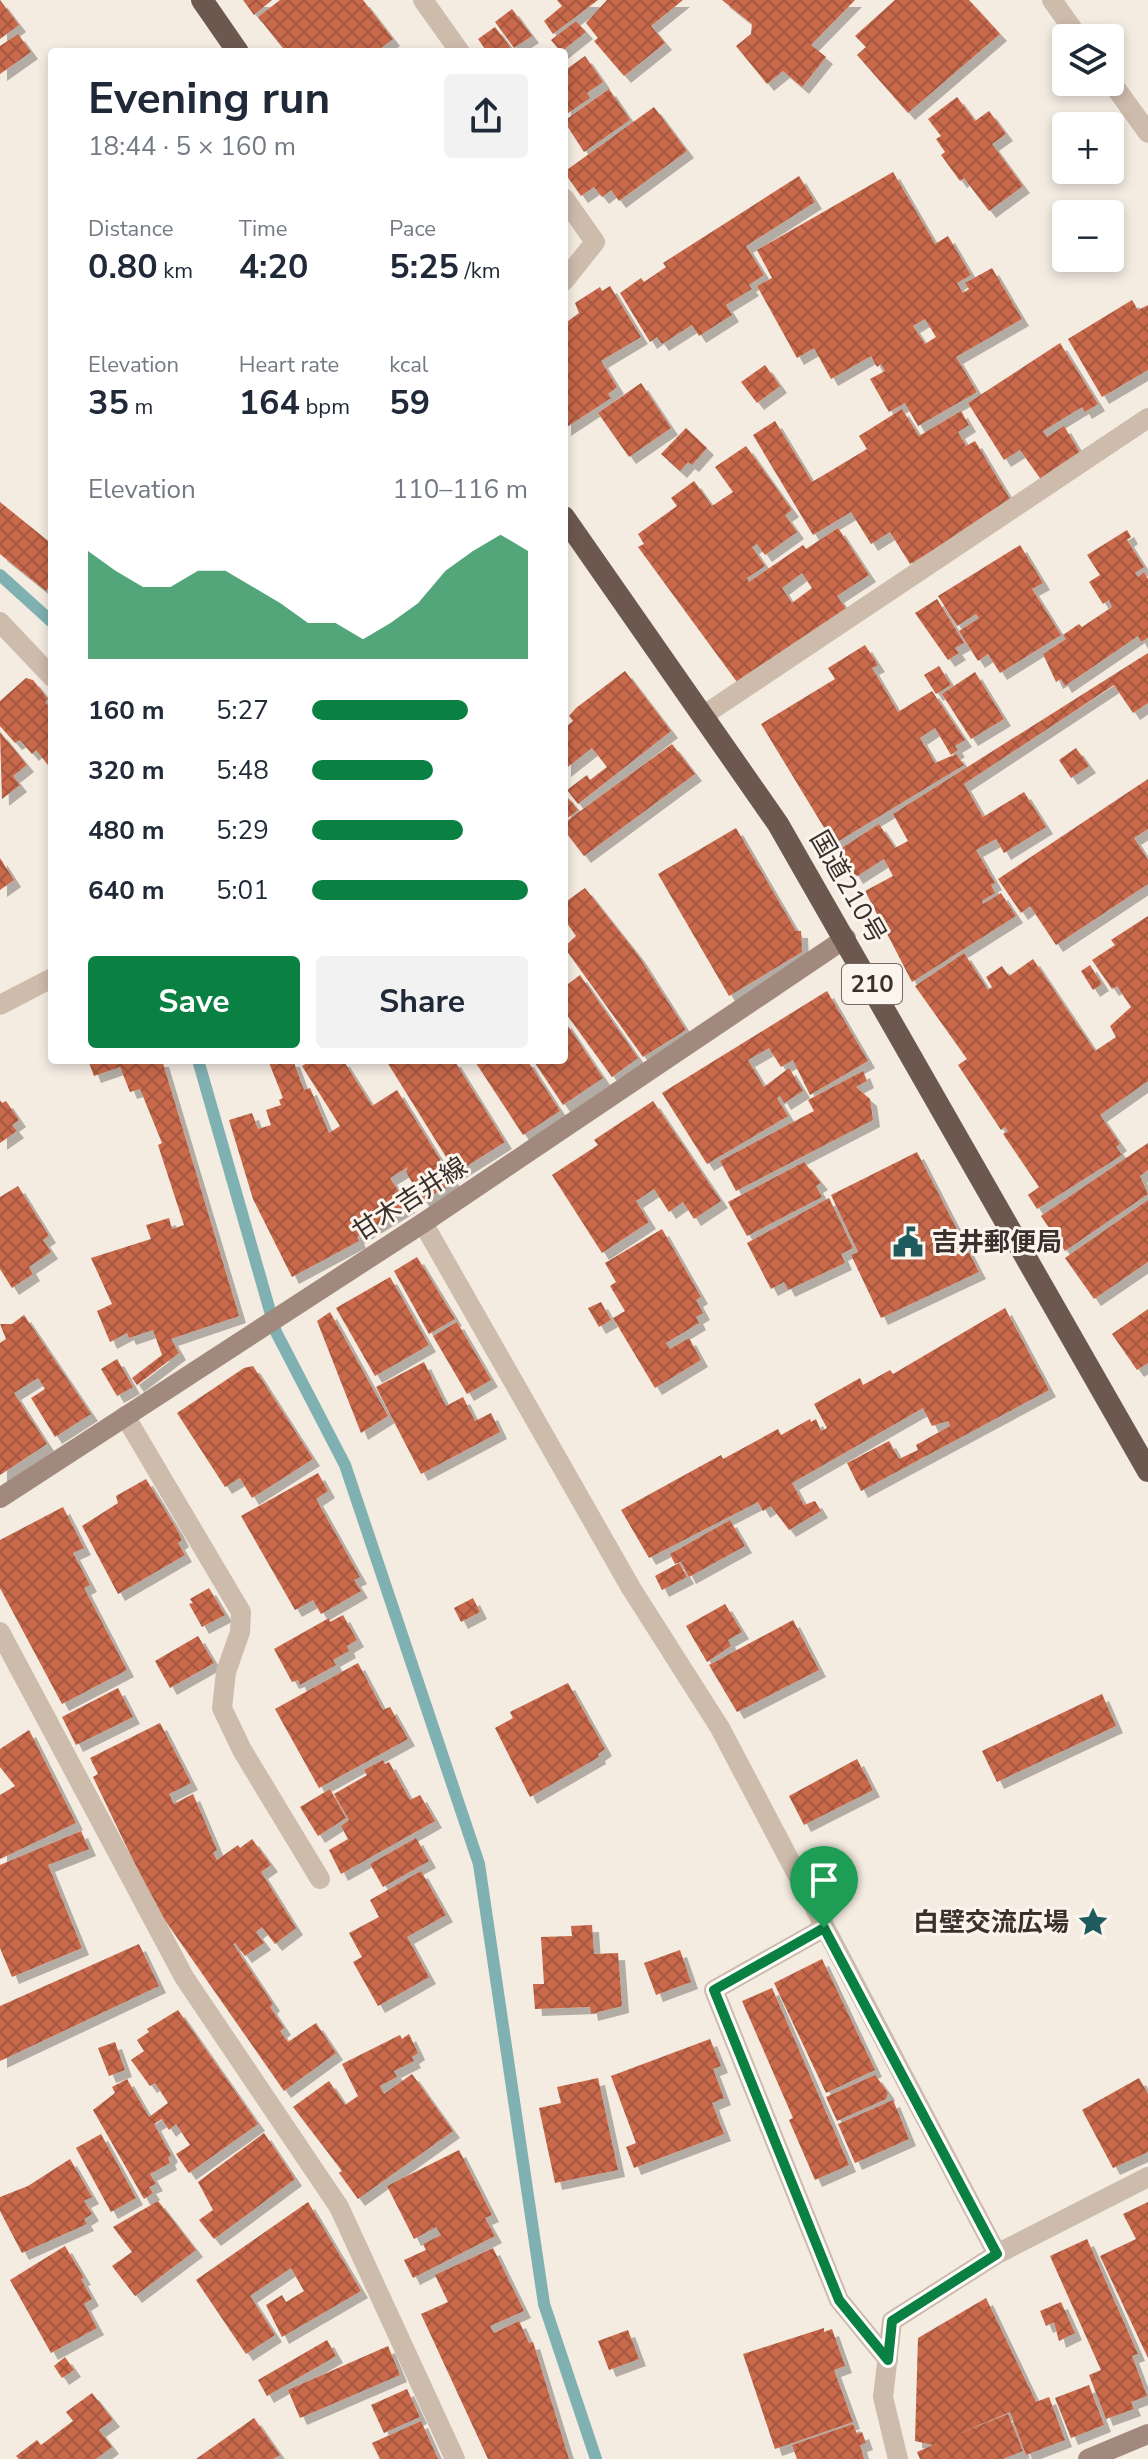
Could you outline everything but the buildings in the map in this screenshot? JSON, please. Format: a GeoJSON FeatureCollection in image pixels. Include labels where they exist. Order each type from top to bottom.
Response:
{"type":"FeatureCollection","features":[{"type":"Feature","properties":{"kind":"highway"},"geometry":{"type":"LineString","coordinates":[[202,0],[235,48]]}},
{"type":"Feature","properties":{"kind":"highway","name":"国道210号"},"geometry":{"type":"LineString","coordinates":[[568,523],[778,824],[846,938],[1148,1471]]}},
{"type":"Feature","properties":{"kind":"main road","name":"甘木吉井線"},"geometry":{"type":"LineString","coordinates":[[0,1498],[423,1223],[846,938]]}},
{"type":"Feature","properties":{"kind":"main road"},"geometry":{"type":"LineString","coordinates":[[1088,2459],[1148,2434]]}},
{"type":"Feature","properties":{"kind":"street"},"geometry":{"type":"LineString","coordinates":[[423,0],[457,48]]}},
{"type":"Feature","properties":{"kind":"street"},"geometry":{"type":"LineString","coordinates":[[1052,0],[1069,24]]}},
{"type":"Feature","properties":{"kind":"street"},"geometry":{"type":"LineString","coordinates":[[1121,96],[1148,133]]}},
{"type":"Feature","properties":{"kind":"street"},"geometry":{"type":"LineString","coordinates":[[568,204],[595,242],[568,276]]}},
{"type":"Feature","properties":{"kind":"street"},"geometry":{"type":"LineString","coordinates":[[704,715],[1148,418]]}},
{"type":"Feature","properties":{"kind":"street"},"geometry":{"type":"LineString","coordinates":[[0,622],[48,673]]}},
{"type":"Feature","properties":{"kind":"street"},"geometry":{"type":"LineString","coordinates":[[0,1005],[48,980]]}},
{"type":"Feature","properties":{"kind":"street"},"geometry":{"type":"LineString","coordinates":[[423,1223],[631,1588],[720,1728],[997,2254]]}},
{"type":"Feature","properties":{"kind":"street"},"geometry":{"type":"LineString","coordinates":[[125,1416],[241,1612],[240,1632],[226,1672],[222,1708],[242,1750],[320,1879]]}},
{"type":"Feature","properties":{"kind":"street"},"geometry":{"type":"LineString","coordinates":[[0,1632],[184,1977],[339,2207],[455,2459]]}},
{"type":"Feature","properties":{"kind":"street"},"geometry":{"type":"LineString","coordinates":[[824,1928],[714,1990],[839,2300],[888,2360]]}},
{"type":"Feature","properties":{"kind":"street"},"geometry":{"type":"LineString","coordinates":[[898,2459],[883,2397],[892,2321],[997,2254],[1148,2177]]}},
{"type":"Feature","properties":{"kind":"waterway"},"geometry":{"type":"LineString","coordinates":[[0,575],[48,618]]}},
{"type":"Feature","properties":{"kind":"waterway"},"geometry":{"type":"LineString","coordinates":[[199,1064],[276,1332],[345,1465],[479,1864],[544,2304],[596,2459]]}},
{"type":"Feature","properties":{"kind":"place","name":"吉井郵便局"},"geometry":{"type":"Point","coordinates":[908,1242]}},
{"type":"Feature","properties":{"kind":"place","name":"白壁交流広場"},"geometry":{"type":"Point","coordinates":[1093,1922]}},
{"type":"Feature","properties":{"kind":"route"},"geometry":{"type":"LineString","coordinates":[[824,1928],[997,2254],[892,2321],[888,2360],[839,2300],[714,1990],[824,1928]]}}]}
